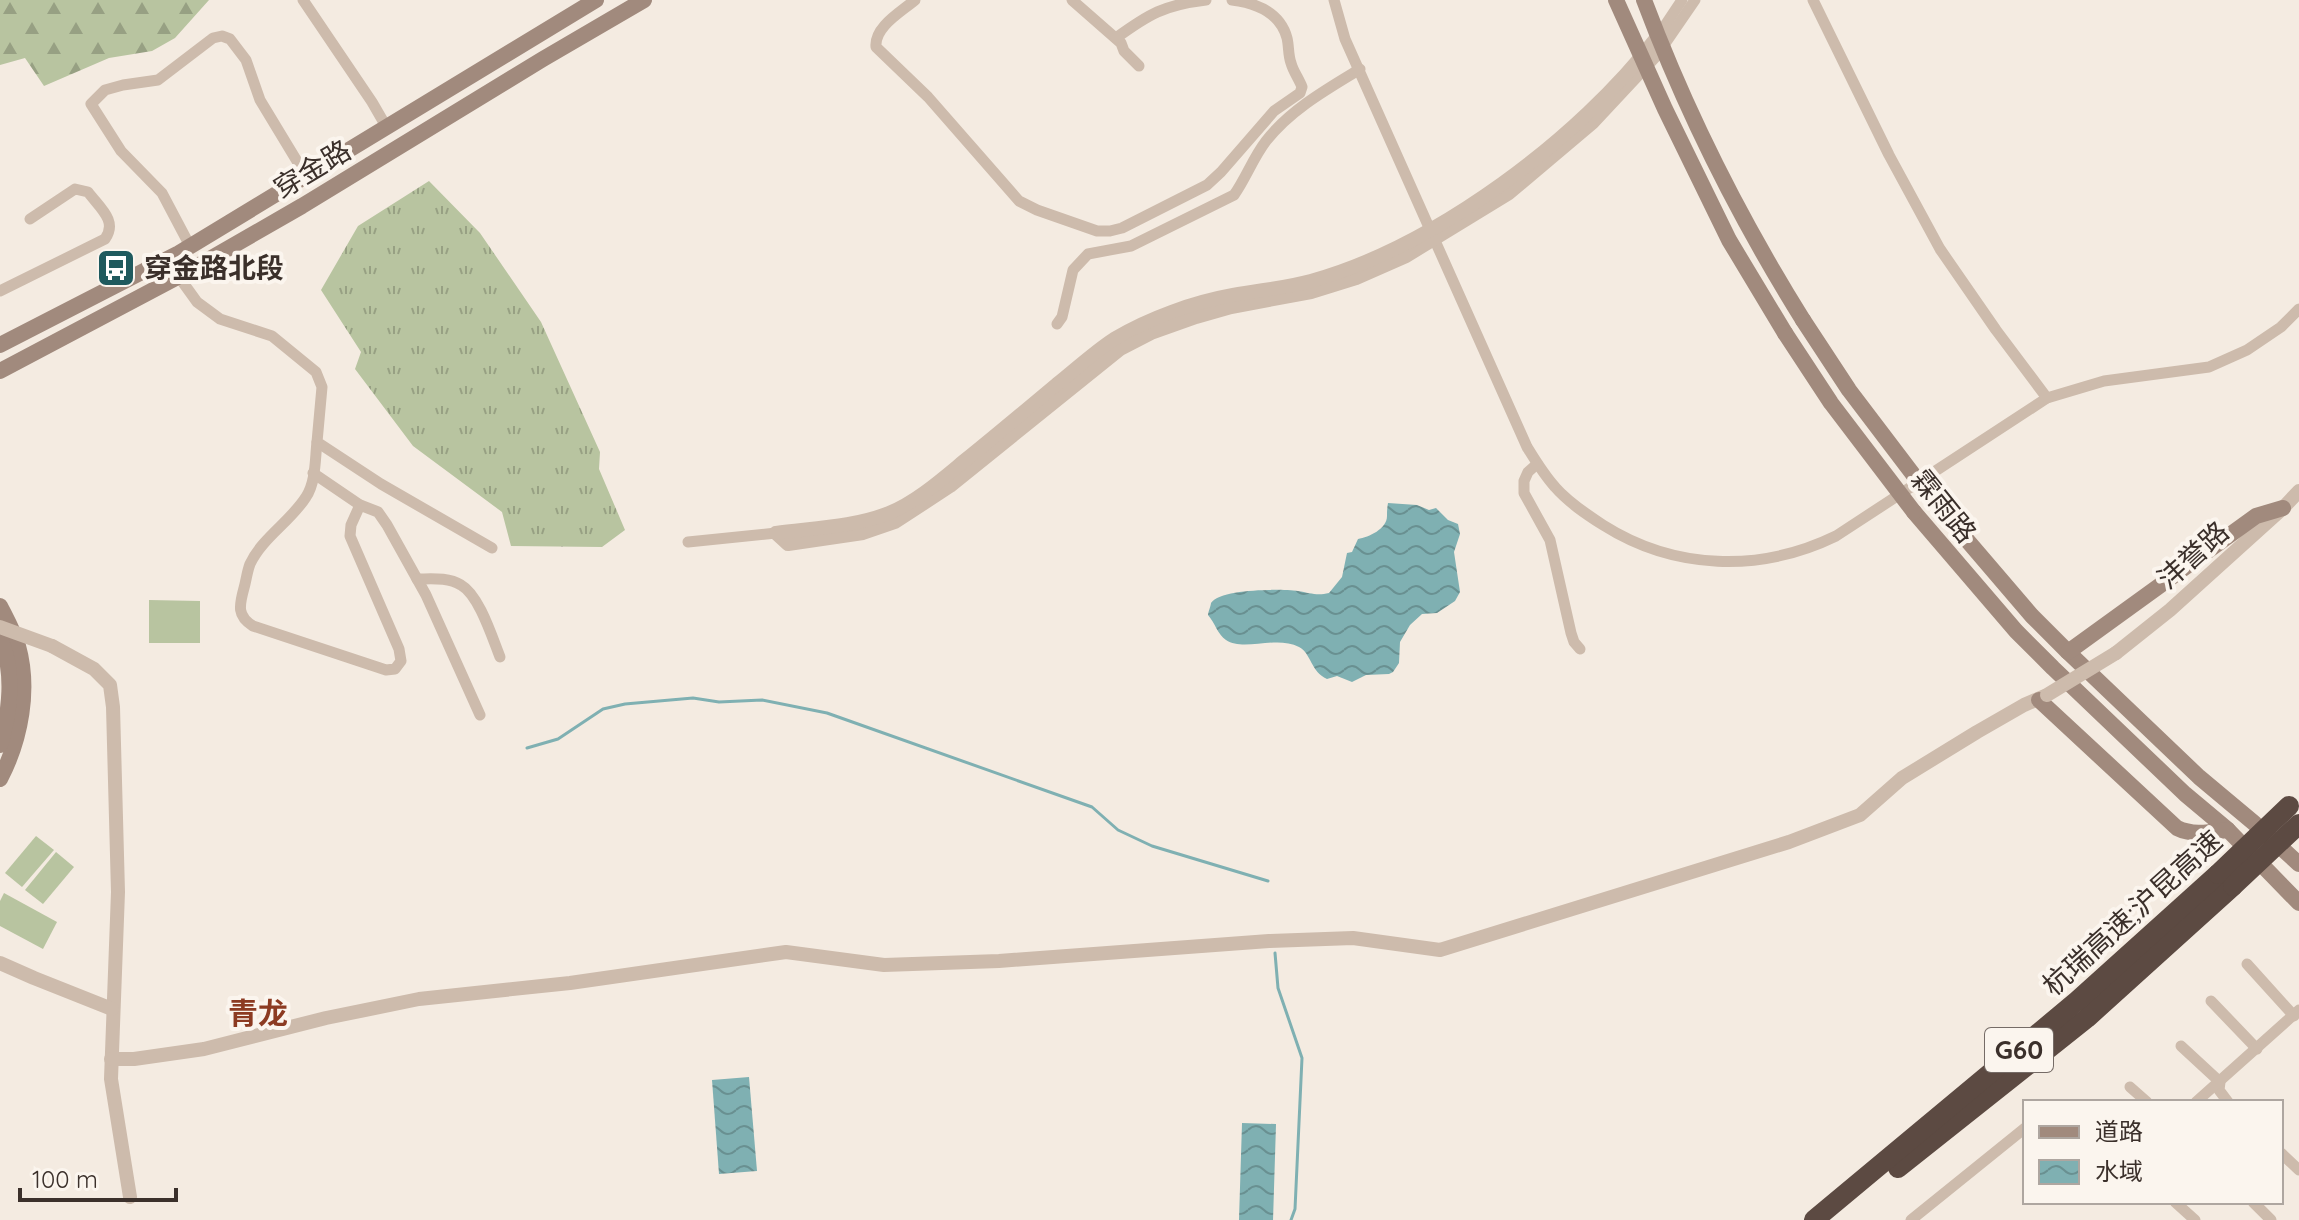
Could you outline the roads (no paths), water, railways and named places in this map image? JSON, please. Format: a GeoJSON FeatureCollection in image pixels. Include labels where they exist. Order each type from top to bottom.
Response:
{"type":"FeatureCollection","features":[{"type":"Feature","properties":{"kind":"highway","name":"杭瑞高速;沪昆高速"},"geometry":{"type":"LineString","coordinates":[[1832,1220],[2087,1018],[2296,809]]}},
{"type":"Feature","properties":{"kind":"highway","name":"杭瑞高速;沪昆高速"},"geometry":{"type":"LineString","coordinates":[[1814,1220],[2225,880]]}},
{"type":"Feature","properties":{"kind":"main road","name":"穿金路"},"geometry":{"type":"LineString","coordinates":[[0,345],[190,246],[596,0]]}},
{"type":"Feature","properties":{"kind":"main road","name":"穿金路"},"geometry":{"type":"LineString","coordinates":[[0,371],[179,277],[644,0]]}},
{"type":"Feature","properties":{"kind":"main road","name":"霖雨路"},"geometry":{"type":"LineString","coordinates":[[1616,0],[1729,240],[1831,403],[1914,512],[2043,659],[2185,794],[2228,830],[2299,903]]}},
{"type":"Feature","properties":{"kind":"main road","name":"霖雨路"},"geometry":{"type":"LineString","coordinates":[[1644,0],[1660,42],[1749,230],[1849,390],[1931,498],[2012,593],[2068,652],[2199,777],[2299,864]]}},
{"type":"Feature","properties":{"kind":"main road"},"geometry":{"type":"LineString","coordinates":[[2068,652],[2256,516],[2283,508]]}},
{"type":"Feature","properties":{"kind":"main road"},"geometry":{"type":"LineString","coordinates":[[0,606],[18,645],[23,693],[21,721],[0,779]]}},
{"type":"Feature","properties":{"kind":"main road"},"geometry":{"type":"LineString","coordinates":[[0,639],[5,649],[9,693],[7,719],[0,745]]}},
{"type":"Feature","properties":{"kind":"main road"},"geometry":{"type":"LineString","coordinates":[[2043,697],[2177,828],[2187,833],[2228,830]]}},
{"type":"Feature","properties":{"kind":"street"},"geometry":{"type":"LineString","coordinates":[[303,0],[387,128]]}},
{"type":"Feature","properties":{"kind":"street"},"geometry":{"type":"LineString","coordinates":[[915,0],[878,33],[876,47],[928,97],[1019,201],[1097,231],[1110,231],[1207,185],[1274,111],[1300,93],[1302,87],[1291,64],[1283,28],[1271,12],[1232,0]]}},
{"type":"Feature","properties":{"kind":"street"},"geometry":{"type":"LineString","coordinates":[[1072,0],[1116,38],[1139,66]]}},
{"type":"Feature","properties":{"kind":"street"},"geometry":{"type":"LineString","coordinates":[[1116,38],[1157,11],[1206,0]]}},
{"type":"Feature","properties":{"kind":"street"},"geometry":{"type":"LineString","coordinates":[[1334,0],[1345,39],[1514,419],[1537,464],[1556,488],[1588,515],[1642,546],[1671,555],[1725,563],[1787,556],[1813,547],[1836,536],[2047,398],[2104,381],[2209,367],[2247,350],[2281,327],[2299,309]]}},
{"type":"Feature","properties":{"kind":"street"},"geometry":{"type":"LineString","coordinates":[[1660,42],[1682,0]]}},
{"type":"Feature","properties":{"kind":"street"},"geometry":{"type":"LineString","coordinates":[[688,542],[860,522],[891,512],[943,478],[1114,339],[1147,323],[1229,296],[1308,282],[1352,268],[1433,234],[1525,166],[1644,62],[1695,0]]}},
{"type":"Feature","properties":{"kind":"street"},"geometry":{"type":"LineString","coordinates":[[1813,0],[1889,155],[1940,249],[2047,398]]}},
{"type":"Feature","properties":{"kind":"street"},"geometry":{"type":"LineString","coordinates":[[190,246],[162,193],[121,151],[91,104],[105,90],[158,80],[213,38],[222,36],[230,39],[246,60],[260,100],[306,176]]}},
{"type":"Feature","properties":{"kind":"street"},"geometry":{"type":"LineString","coordinates":[[1057,324],[1062,317],[1073,270],[1088,254],[1131,246],[1234,195],[1264,144],[1285,119],[1360,69]]}},
{"type":"Feature","properties":{"kind":"street"},"geometry":{"type":"LineString","coordinates":[[0,291],[105,239],[111,230],[110,222],[88,192],[75,189],[30,219]]}},
{"type":"Feature","properties":{"kind":"street"},"geometry":{"type":"LineString","coordinates":[[179,277],[197,302],[220,319],[272,336],[316,372],[322,387],[313,473],[307,496],[250,565],[241,599],[243,620],[386,670],[395,669],[401,661],[399,649],[350,536],[351,525],[360,505]]}},
{"type":"Feature","properties":{"kind":"street"},"geometry":{"type":"LineString","coordinates":[[317,442],[381,484],[492,548]]}},
{"type":"Feature","properties":{"kind":"street"},"geometry":{"type":"LineString","coordinates":[[1537,464],[1528,472],[1524,493],[1550,540],[1571,633],[1580,649]]}},
{"type":"Feature","properties":{"kind":"street"},"geometry":{"type":"LineString","coordinates":[[313,473],[360,505],[378,512],[387,525],[417,579],[480,715]]}},
{"type":"Feature","properties":{"kind":"street","name":"沣誉路"},"geometry":{"type":"LineString","coordinates":[[111,1059],[134,1059],[204,1049],[326,1018],[419,999],[570,983],[786,952],[884,965],[999,961],[1353,938],[1440,950],[1789,842],[1860,815],[1902,778],[2116,653],[2170,610],[2299,491]]}},
{"type":"Feature","properties":{"kind":"street"},"geometry":{"type":"LineString","coordinates":[[417,579],[445,579],[460,584],[472,595],[500,657]]}},
{"type":"Feature","properties":{"kind":"street"},"geometry":{"type":"LineString","coordinates":[[0,627],[52,646],[94,669],[110,685],[116,757],[118,892],[111,1079],[130,1197]]}},
{"type":"Feature","properties":{"kind":"street"},"geometry":{"type":"LineString","coordinates":[[0,963],[112,1009]]}},
{"type":"Feature","properties":{"kind":"street"},"geometry":{"type":"LineString","coordinates":[[2198,1100],[2296,1013],[2247,964]]}},
{"type":"Feature","properties":{"kind":"street"},"geometry":{"type":"LineString","coordinates":[[2211,1001],[2257,1049]]}},
{"type":"Feature","properties":{"kind":"street"},"geometry":{"type":"LineString","coordinates":[[2181,1046],[2220,1082]]}},
{"type":"Feature","properties":{"kind":"street"},"geometry":{"type":"LineString","coordinates":[[2220,1082],[2219,1090],[2226,1100]]}},
{"type":"Feature","properties":{"kind":"street"},"geometry":{"type":"LineString","coordinates":[[2130,1087],[2145,1100]]}},
{"type":"Feature","properties":{"kind":"street"},"geometry":{"type":"LineString","coordinates":[[1911,1220],[2023,1130]]}},
{"type":"Feature","properties":{"kind":"street"},"geometry":{"type":"LineString","coordinates":[[2283,1155],[2299,1170]]}},
{"type":"Feature","properties":{"kind":"street"},"geometry":{"type":"LineString","coordinates":[[2177,1204],[2195,1220]]}},
{"type":"Feature","properties":{"kind":"street"},"geometry":{"type":"LineString","coordinates":[[2255,1204],[2271,1220]]}},
{"type":"Feature","properties":{"kind":"water"},"geometry":{"type":"Polygon","coordinates":[[[1388,503],[1417,505],[1429,510],[1436,508],[1448,520],[1458,524],[1460,534],[1454,552],[1460,592],[1455,601],[1437,613],[1422,614],[1410,625],[1400,642],[1399,663],[1393,672],[1366,675],[1352,682],[1337,676],[1327,679],[1299,647],[1280,643],[1233,643],[1221,635],[1208,615],[1211,603],[1217,598],[1238,592],[1266,590],[1329,593],[1342,577],[1347,553],[1352,552],[1358,539],[1384,525],[1388,503]]]}},
{"type":"Feature","properties":{"kind":"water"},"geometry":{"type":"Polygon","coordinates":[[[749,1077],[757,1171],[719,1174],[712,1080],[749,1077]]]}},
{"type":"Feature","properties":{"kind":"water"},"geometry":{"type":"Polygon","coordinates":[[[1242,1123],[1276,1124],[1273,1220],[1239,1220],[1242,1123]]]}},
{"type":"Feature","properties":{"kind":"waterway"},"geometry":{"type":"LineString","coordinates":[[527,748],[558,739],[603,709],[625,704],[693,698],[719,702],[762,700],[827,713],[1092,807],[1118,830],[1152,846],[1268,881]]}},
{"type":"Feature","properties":{"kind":"waterway"},"geometry":{"type":"LineString","coordinates":[[1275,953],[1278,988],[1302,1058],[1295,1209],[1291,1220]]}},
{"type":"Feature","properties":{"kind":"place","name":"穿金路北段"},"geometry":{"type":"Point","coordinates":[116,268]}},
{"type":"Feature","properties":{"kind":"district","name":"青龙"},"geometry":{"type":"Point","coordinates":[258,1014]}}]}
